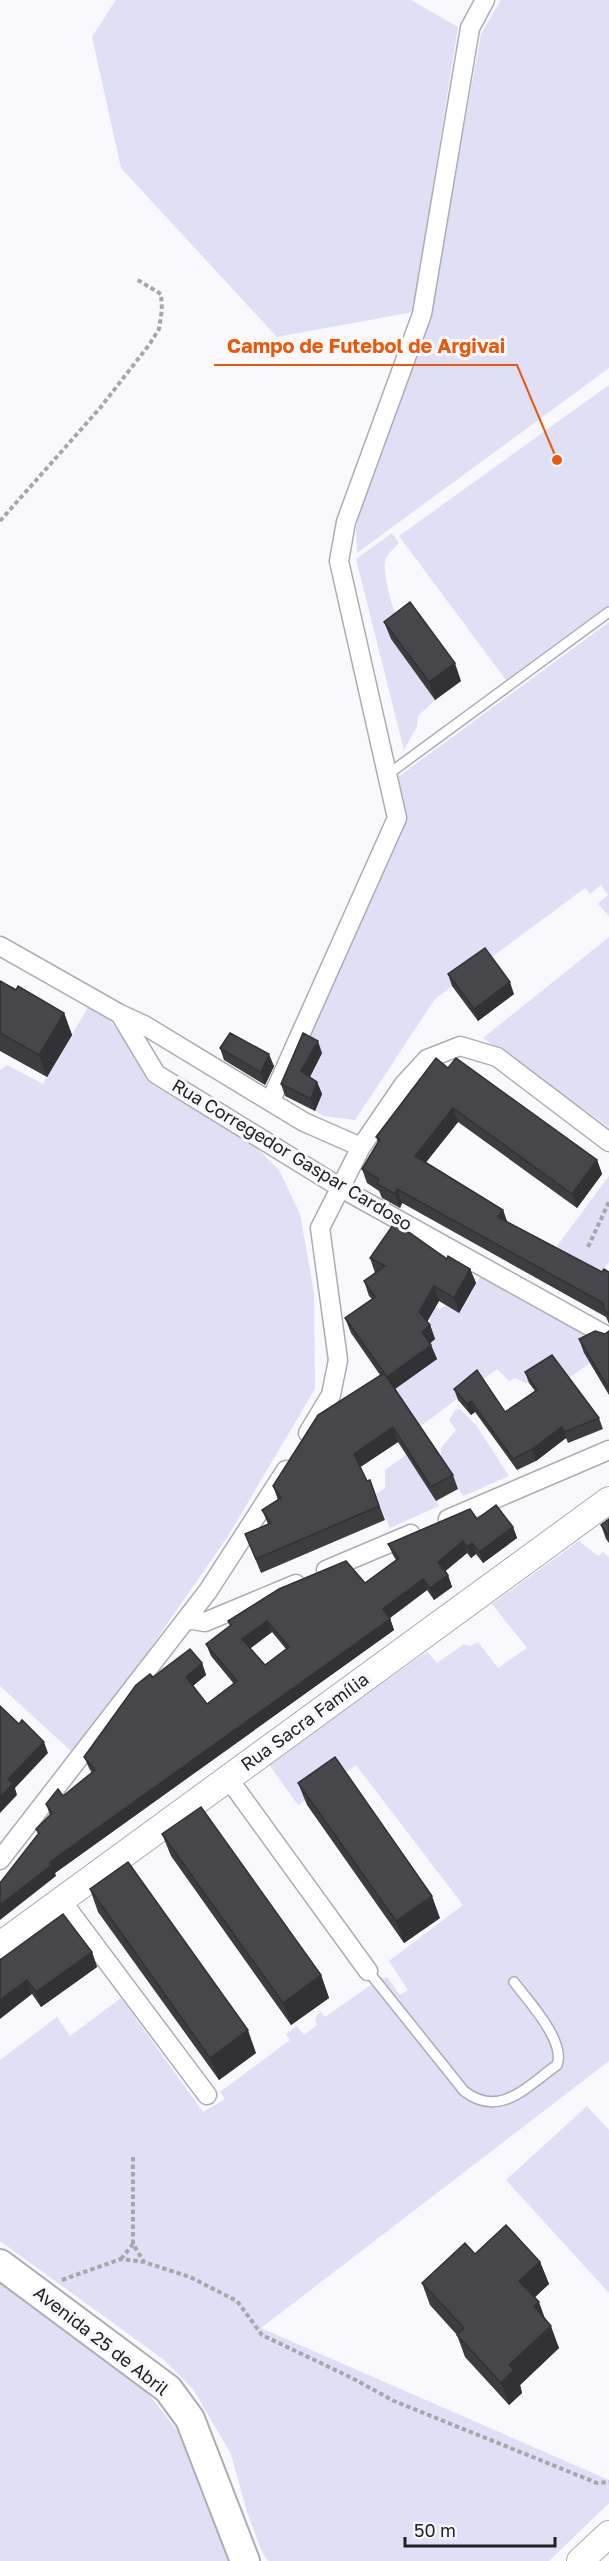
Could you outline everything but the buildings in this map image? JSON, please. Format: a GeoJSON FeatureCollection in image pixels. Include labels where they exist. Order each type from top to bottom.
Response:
{"type":"FeatureCollection","features":[{"type":"Feature","properties":{"kind":"main road","name":"Avenida 25 de Abril"},"geometry":{"type":"LineString","coordinates":[[0,2264],[168,2390],[190,2420],[244,2561]]}},
{"type":"Feature","properties":{"kind":"street"},"geometry":{"type":"LineString","coordinates":[[271,1100],[397,818],[339,561],[346,522],[422,314],[470,28],[485,0]]}},
{"type":"Feature","properties":{"kind":"street","name":"Rua Corregedor Gaspar Cardoso"},"geometry":{"type":"LineString","coordinates":[[0,946],[120,1014],[156,1074],[341,1188],[609,1337]]}},
{"type":"Feature","properties":{"kind":"street"},"geometry":{"type":"LineString","coordinates":[[120,1014],[144,1025],[304,1122],[361,1147]]}},
{"type":"Feature","properties":{"kind":"street"},"geometry":{"type":"LineString","coordinates":[[0,1860],[208,1592],[331,1395],[338,1360],[320,1228],[361,1147],[404,1084],[427,1059],[460,1046],[497,1057],[609,1142]]}},
{"type":"Feature","properties":{"kind":"street"},"geometry":{"type":"LineString","coordinates":[[186,1619],[205,1622],[609,1450]]}},
{"type":"Feature","properties":{"kind":"street","name":"Rua Sacra Família"},"geometry":{"type":"LineString","coordinates":[[0,1944],[609,1500]]}},
{"type":"Feature","properties":{"kind":"street"},"geometry":{"type":"LineString","coordinates":[[228,1778],[368,1971]]}},
{"type":"Feature","properties":{"kind":"street"},"geometry":{"type":"LineString","coordinates":[[61,1900],[207,2095]]}},
{"type":"Feature","properties":{"kind":"street"},"geometry":{"type":"LineString","coordinates":[[580,2561],[609,2534]]}},
{"type":"Feature","properties":{"kind":"lane"},"geometry":{"type":"LineString","coordinates":[[387,775],[609,612]]}},
{"type":"Feature","properties":{"kind":"lane"},"geometry":{"type":"LineString","coordinates":[[368,1971],[464,2091],[477,2101],[486,2103],[496,2103],[512,2097],[557,2064],[560,2056],[553,2036],[514,1982]]}},
{"type":"Feature","properties":{"kind":"path"},"geometry":{"type":"LineString","coordinates":[[0,521],[100,408],[159,329],[162,309],[161,294],[136,279]]}},
{"type":"Feature","properties":{"kind":"path"},"geometry":{"type":"LineString","coordinates":[[588,1247],[609,1202]]}},
{"type":"Feature","properties":{"kind":"path"},"geometry":{"type":"LineString","coordinates":[[133,2157],[133,2244],[144,2262]]}},
{"type":"Feature","properties":{"kind":"path"},"geometry":{"type":"LineString","coordinates":[[121,2259],[133,2244]]}},
{"type":"Feature","properties":{"kind":"path"},"geometry":{"type":"LineString","coordinates":[[55,2282],[121,2259],[144,2262],[190,2277],[237,2301],[262,2335],[394,2401],[597,2483],[609,2481]]}},
{"type":"Feature","properties":{"kind":"shaded area"},"geometry":{"type":"Polygon","coordinates":[[[116,0],[411,0],[458,27],[413,312],[277,337],[121,168],[92,37],[116,0]]]}},
{"type":"Feature","properties":{"kind":"shaded area"},"geometry":{"type":"Polygon","coordinates":[[[501,0],[609,0],[609,368],[357,553],[356,530],[359,512],[430,314],[481,34],[501,0]]]}},
{"type":"Feature","properties":{"kind":"shaded area"},"geometry":{"type":"Polygon","coordinates":[[[609,385],[609,605],[506,680],[399,536],[609,385]]]}},
{"type":"Feature","properties":{"kind":"shaded area"},"geometry":{"type":"Polygon","coordinates":[[[392,533],[399,543],[387,556],[385,564],[388,589],[398,620],[391,639],[435,700],[418,716],[417,726],[404,750],[356,559],[392,533]]]}},
{"type":"Feature","properties":{"kind":"shaded area"},"geometry":{"type":"Polygon","coordinates":[[[609,622],[609,916],[598,904],[608,895],[601,885],[590,894],[585,888],[435,999],[355,1120],[324,1116],[315,1111],[322,1094],[306,1084],[305,1044],[405,818],[398,777],[609,622]]]}},
{"type":"Feature","properties":{"kind":"shaded area"},"geometry":{"type":"Polygon","coordinates":[[[609,937],[609,1127],[483,1038],[609,937]]]}},
{"type":"Feature","properties":{"kind":"shaded area"},"geometry":{"type":"Polygon","coordinates":[[[88,1007],[105,1015],[123,1037],[149,1083],[253,1144],[279,1170],[300,1214],[314,1292],[315,1389],[228,1536],[133,1673],[71,1751],[0,1686],[0,1070],[7,1065],[43,1084],[88,1007]]]}},
{"type":"Feature","properties":{"kind":"shaded area"},"geometry":{"type":"Polygon","coordinates":[[[609,1176],[609,1262],[600,1274],[554,1250],[609,1176]]]}},
{"type":"Feature","properties":{"kind":"shaded area"},"geometry":{"type":"Polygon","coordinates":[[[480,1277],[609,1347],[584,1354],[590,1363],[566,1380],[526,1383],[515,1378],[509,1381],[497,1369],[418,1428],[392,1391],[436,1359],[427,1339],[427,1327],[436,1307],[440,1309],[446,1305],[459,1312],[480,1277]]]}},
{"type":"Feature","properties":{"kind":"shaded area"},"geometry":{"type":"Polygon","coordinates":[[[460,1409],[476,1425],[509,1476],[463,1496],[438,1459],[441,1456],[441,1448],[456,1430],[449,1420],[455,1410],[460,1409]]]}},
{"type":"Feature","properties":{"kind":"shaded area"},"geometry":{"type":"Polygon","coordinates":[[[406,1455],[439,1506],[390,1528],[375,1494],[385,1488],[385,1470],[406,1455]]]}},
{"type":"Feature","properties":{"kind":"shaded area"},"geometry":{"type":"Polygon","coordinates":[[[579,1541],[598,1556],[603,1552],[609,1557],[609,2061],[261,2328],[609,2480],[609,2503],[549,2561],[268,2561],[262,2552],[247,2512],[231,2454],[193,2389],[163,2359],[0,2241],[0,2060],[57,2017],[70,2036],[121,1998],[203,2112],[225,2099],[220,2092],[290,2040],[286,2034],[297,2026],[304,2035],[317,2025],[315,2019],[320,2011],[325,2017],[382,1977],[384,1979],[387,1977],[400,1995],[408,1990],[389,1961],[463,1905],[356,1765],[298,1805],[268,1763],[427,1652],[437,1663],[464,1644],[470,1646],[478,1642],[498,1668],[527,1648],[492,1604],[579,1541]]]}},
{"type":"Feature","properties":{"kind":"shaded area"},"geometry":{"type":"Polygon","coordinates":[[[587,2106],[609,2130],[609,2293],[506,2180],[587,2106]]]}},
{"type":"Feature","properties":{"kind":"shaded area"},"geometry":{"type":"Polygon","coordinates":[[[0,2279],[98,2348],[150,2396],[177,2430],[228,2561],[0,2561],[0,2279]]]}},
{"type":"Feature","properties":{"kind":"place","name":"Campo de Futebol de Argivai"},"geometry":{"type":"Point","coordinates":[557,460]}}]}
